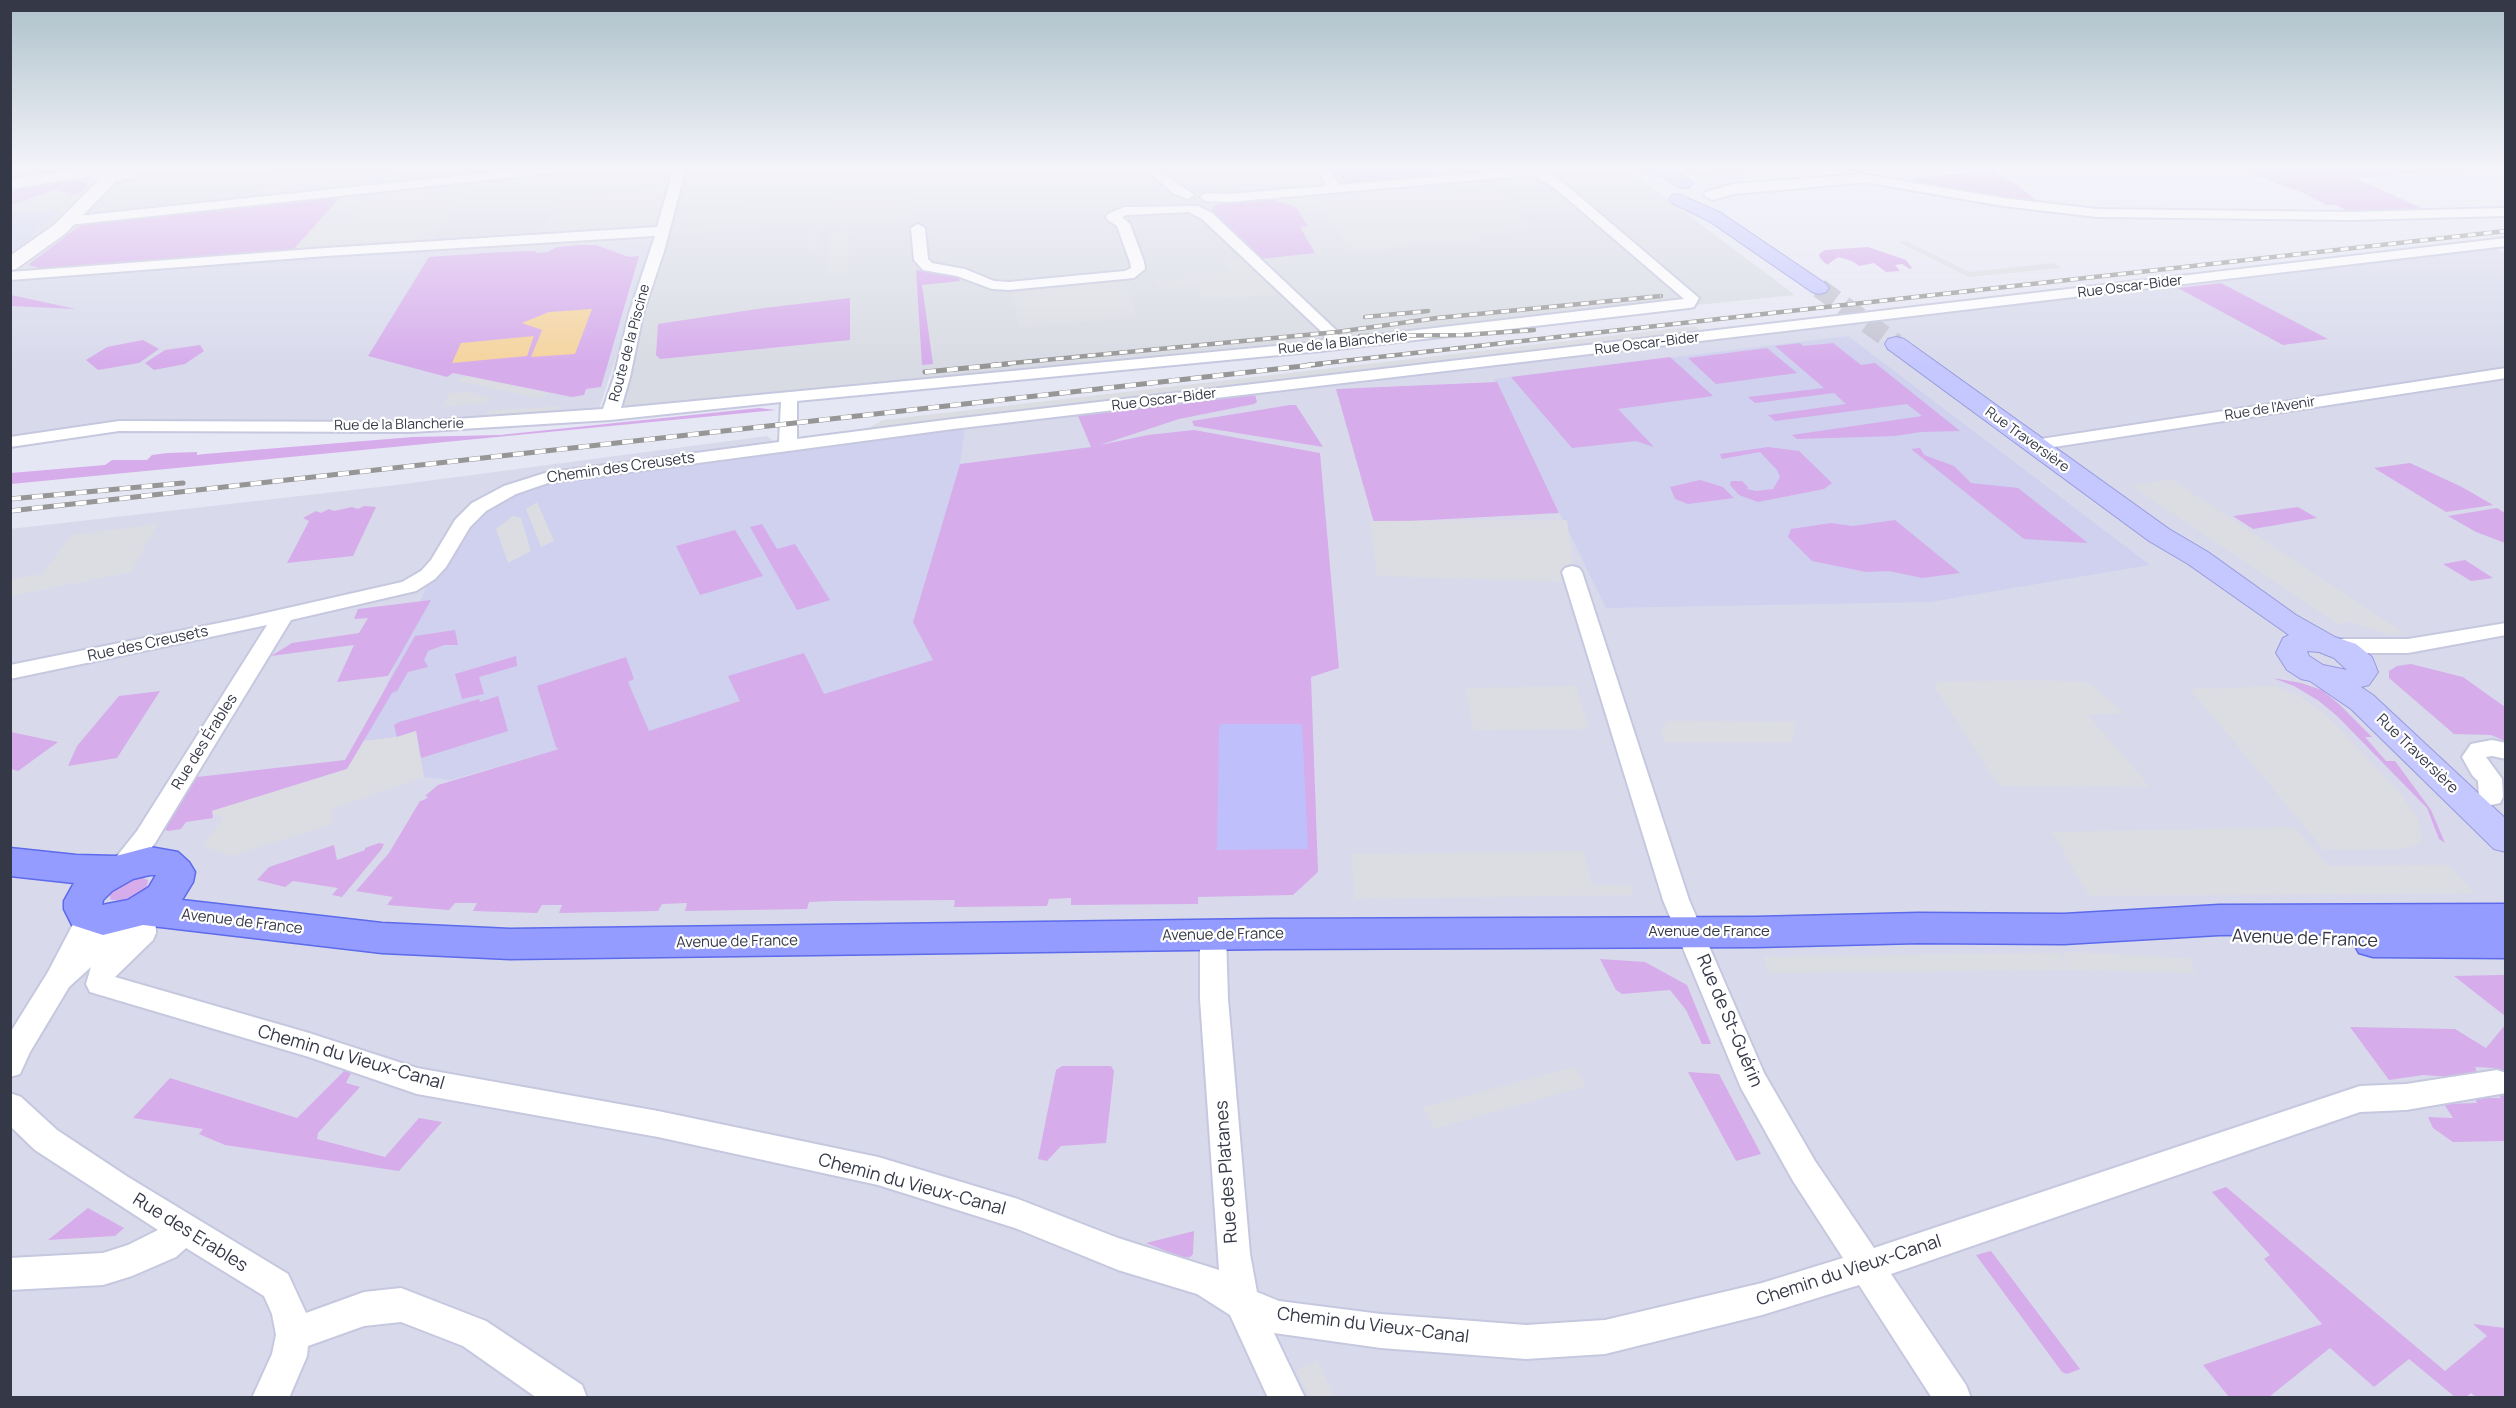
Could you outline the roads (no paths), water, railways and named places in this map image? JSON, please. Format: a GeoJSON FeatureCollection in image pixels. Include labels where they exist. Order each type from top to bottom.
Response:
{"type":"FeatureCollection","features":[{"type":"Feature","properties":{"kind":"main road"},"geometry":{"type":"LineString","coordinates":[[1737,234],[1766,250],[1819,288]]}},
{"type":"Feature","properties":{"kind":"main road"},"geometry":{"type":"LineString","coordinates":[[1751,234],[1766,250]]}},
{"type":"Feature","properties":{"kind":"main road","name":"Rue Traversière"},"geometry":{"type":"LineString","coordinates":[[1896,344],[2159,536],[2265,624],[2291,648],[2298,663],[2362,702],[2505,840]]}},
{"type":"Feature","properties":{"kind":"main road","name":"Rue Traversière"},"geometry":{"type":"LineString","coordinates":[[2159,536],[2198,558],[2286,621],[2355,657],[2362,672],[2383,701],[2498,804]]}},
{"type":"Feature","properties":{"kind":"main road"},"geometry":{"type":"LineString","coordinates":[[2291,648],[2302,642],[2329,644]]}},
{"type":"Feature","properties":{"kind":"main road"},"geometry":{"type":"LineString","coordinates":[[2322,676],[2342,680],[2358,678],[2362,672]]}},
{"type":"Feature","properties":{"kind":"main road"},"geometry":{"type":"LineString","coordinates":[[150,861],[165,862],[171,865],[176,872],[174,882],[163,897],[142,910],[111,920],[86,909],[75,895],[10,864],[76,869],[120,869],[150,861]]}},
{"type":"Feature","properties":{"kind":"main road"},"geometry":{"type":"LineString","coordinates":[[86,909],[93,886],[120,869]]}},
{"type":"Feature","properties":{"kind":"main road","name":"Avenue de France"},"geometry":{"type":"LineString","coordinates":[[174,882],[206,897],[341,934]]}},
{"type":"Feature","properties":{"kind":"main road","name":"Avenue de France"},"geometry":{"type":"LineString","coordinates":[[142,910],[341,934],[471,944],[2104,928],[2253,939],[2504,923]]}},
{"type":"Feature","properties":{"kind":"street"},"geometry":{"type":"LineString","coordinates":[[10,265],[54,234]]}},
{"type":"Feature","properties":{"kind":"street"},"geometry":{"type":"LineString","coordinates":[[10,276],[326,252],[620,234]]}},
{"type":"Feature","properties":{"kind":"street","name":"Route de la Piscine"},"geometry":{"type":"LineString","coordinates":[[610,415],[622,377],[636,314],[662,234]]}},
{"type":"Feature","properties":{"kind":"street"},"geometry":{"type":"LineString","coordinates":[[919,234],[921,260],[928,267],[960,272],[992,285],[1009,286],[1114,278],[1129,274],[1138,269],[1127,234]]}},
{"type":"Feature","properties":{"kind":"street"},"geometry":{"type":"LineString","coordinates":[[1225,234],[1331,333],[1333,341],[1321,346]]}},
{"type":"Feature","properties":{"kind":"street","name":"Rue de la Blancherie"},"geometry":{"type":"LineString","coordinates":[[14,441],[118,426],[412,427],[610,415],[1321,346],[1689,304],[1692,298],[1616,234]]}},
{"type":"Feature","properties":{"kind":"street","name":"Rue Oscar-Bider"},"geometry":{"type":"LineString","coordinates":[[788,446],[965,423],[2505,242]]}},
{"type":"Feature","properties":{"kind":"street"},"geometry":{"type":"LineString","coordinates":[[2485,245],[2505,253]]}},
{"type":"Feature","properties":{"kind":"street","name":"Rue de l'Avenir"},"geometry":{"type":"LineString","coordinates":[[2034,445],[2505,373]]}},
{"type":"Feature","properties":{"kind":"street"},"geometry":{"type":"LineString","coordinates":[[788,446],[789,398]]}},
{"type":"Feature","properties":{"kind":"street","name":"Chemin des Creusets"},"geometry":{"type":"LineString","coordinates":[[284,614],[397,591],[420,581],[439,563],[462,524],[479,507],[496,496],[533,481],[566,474],[788,446]]}},
{"type":"Feature","properties":{"kind":"street","name":"Rue de St-Guérin"},"geometry":{"type":"LineString","coordinates":[[1572,572],[1676,900],[1752,1079],[1804,1170],[1865,1267],[1953,1398]]}},
{"type":"Feature","properties":{"kind":"street","name":"Rue des Creusets"},"geometry":{"type":"LineString","coordinates":[[10,672],[284,614]]}},
{"type":"Feature","properties":{"kind":"street","name":"Rue des Érables"},"geometry":{"type":"LineString","coordinates":[[120,869],[146,837],[284,614]]}},
{"type":"Feature","properties":{"kind":"street"},"geometry":{"type":"LineString","coordinates":[[2329,644],[2408,646],[2505,629]]}},
{"type":"Feature","properties":{"kind":"street"},"geometry":{"type":"LineString","coordinates":[[2362,672],[2372,661],[2408,646]]}},
{"type":"Feature","properties":{"kind":"street"},"geometry":{"type":"LineString","coordinates":[[2498,804],[2490,779],[2480,769],[2474,757],[2479,750],[2492,748],[2505,751]]}},
{"type":"Feature","properties":{"kind":"street"},"geometry":{"type":"LineString","coordinates":[[10,1065],[17,1048],[59,979],[86,909]]}},
{"type":"Feature","properties":{"kind":"street"},"geometry":{"type":"LineString","coordinates":[[59,979],[86,954],[142,910]]}},
{"type":"Feature","properties":{"kind":"street","name":"Chemin du Vieux-Canal"},"geometry":{"type":"LineString","coordinates":[[142,910],[142,933],[107,965],[100,975],[100,984],[309,1045],[417,1081],[658,1124],[878,1171],[1018,1214],[1118,1254],[1206,1281],[1242,1303],[1279,1318],[1458,1338],[1563,1341],[1605,1337],[1722,1310],[1865,1267],[2361,1099],[2406,1097],[2497,1083]]}},
{"type":"Feature","properties":{"kind":"street","name":"Rue des Platanes"},"geometry":{"type":"LineString","coordinates":[[1213,935],[1214,999],[1233,1254],[1242,1303],[1287,1398]]}},
{"type":"Feature","properties":{"kind":"street","name":"Rue des Erables"},"geometry":{"type":"LineString","coordinates":[[10,1106],[45,1140],[276,1285],[289,1312],[293,1335],[289,1356],[270,1398]]}},
{"type":"Feature","properties":{"kind":"street"},"geometry":{"type":"LineString","coordinates":[[10,1274],[103,1269],[132,1260],[164,1246],[184,1229]]}},
{"type":"Feature","properties":{"kind":"street"},"geometry":{"type":"LineString","coordinates":[[293,1335],[364,1309],[400,1305],[474,1333],[569,1398]]}},
{"type":"Feature","properties":{"kind":"tunnel"},"geometry":{"type":"LineString","coordinates":[[1819,288],[1896,344]]}},
{"type":"Feature","properties":{"kind":"railway"},"geometry":{"type":"LineString","coordinates":[[1307,365],[2482,234]]}},
{"type":"Feature","properties":{"kind":"railway"},"geometry":{"type":"LineString","coordinates":[[992,365],[1337,332],[1437,318],[1661,296]]}},
{"type":"Feature","properties":{"kind":"railway"},"geometry":{"type":"LineString","coordinates":[[1365,317],[1428,311]]}},
{"type":"Feature","properties":{"kind":"railway"},"geometry":{"type":"LineString","coordinates":[[1360,336],[1464,335],[1534,330]]}},
{"type":"Feature","properties":{"kind":"railway"},"geometry":{"type":"LineString","coordinates":[[925,372],[1008,364]]}},
{"type":"Feature","properties":{"kind":"railway"},"geometry":{"type":"LineString","coordinates":[[10,511],[1321,364]]}},
{"type":"Feature","properties":{"kind":"railway"},"geometry":{"type":"LineString","coordinates":[[10,499],[183,483]]}}]}
